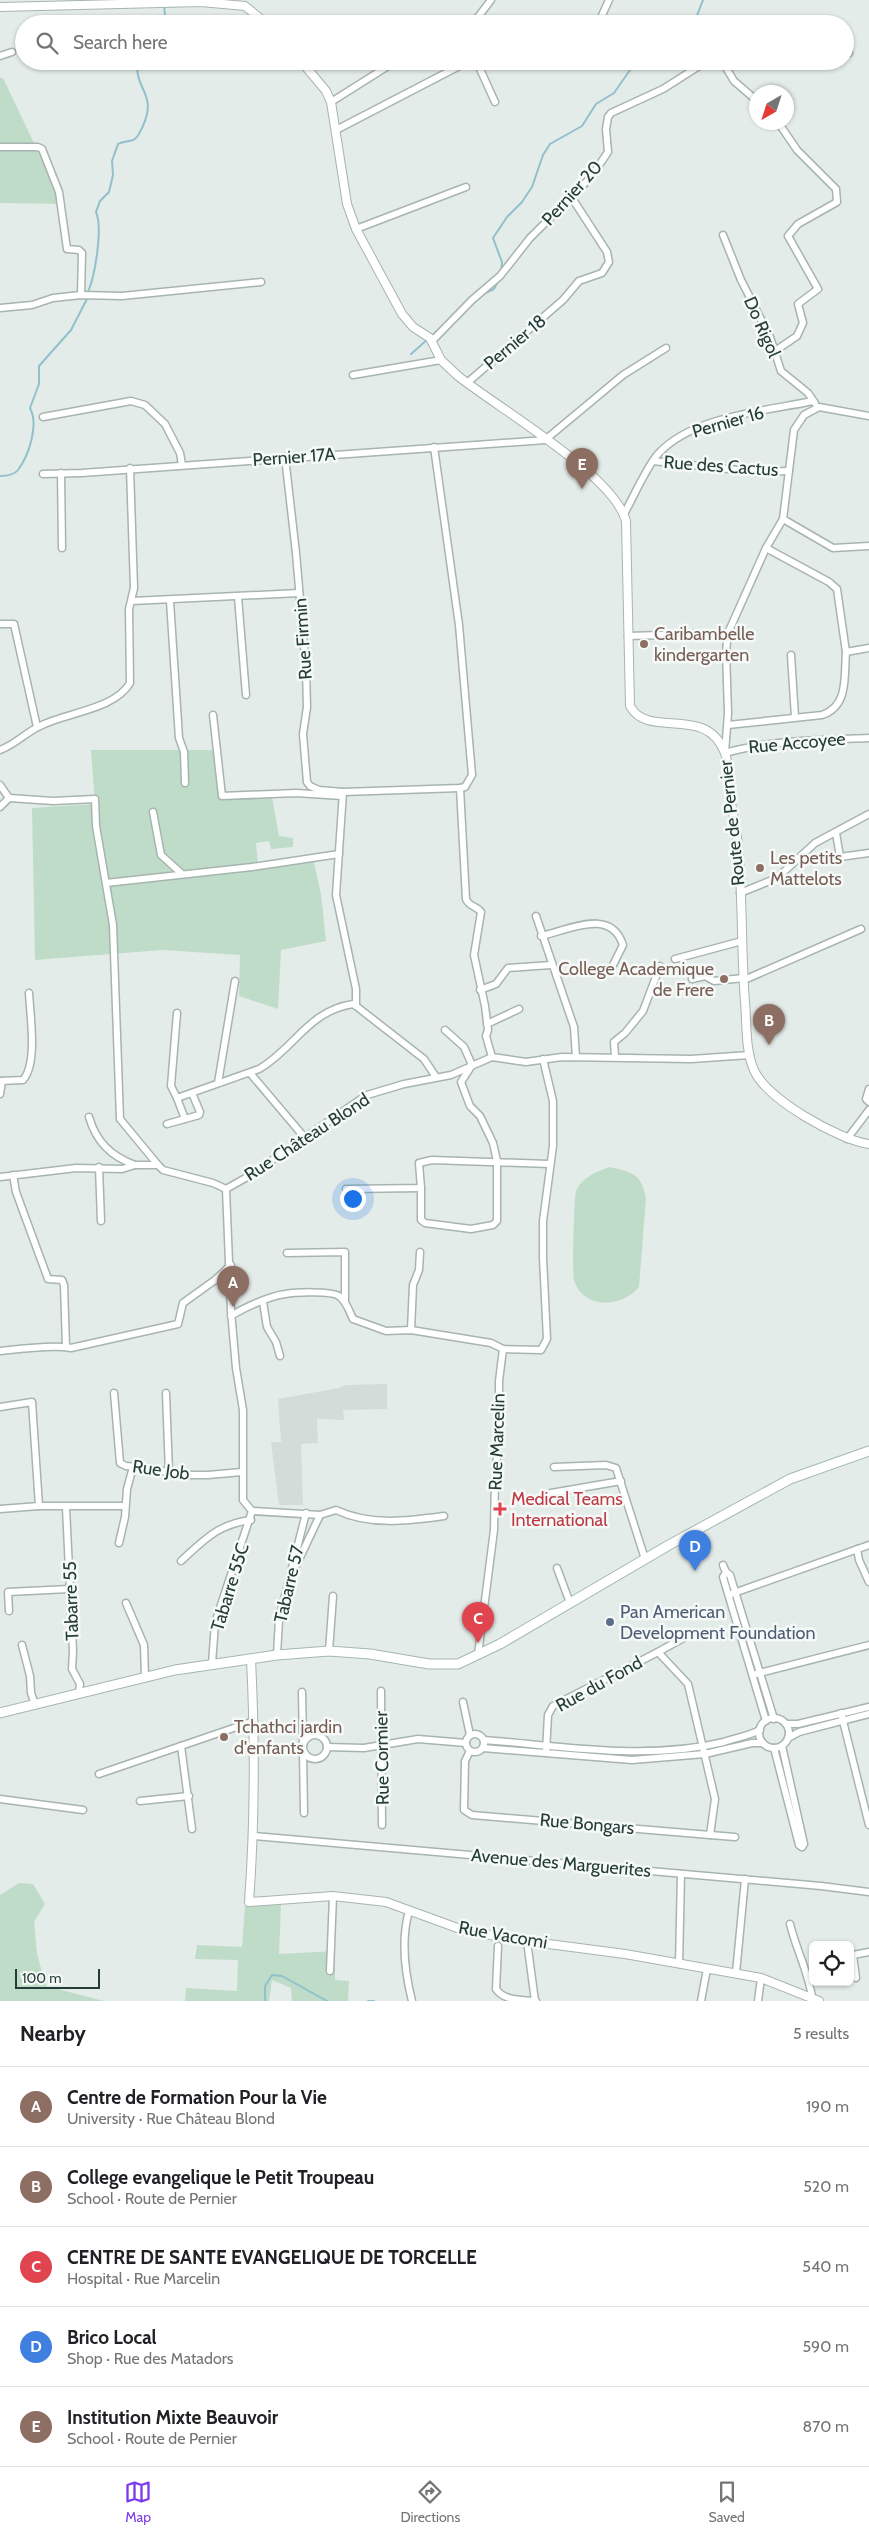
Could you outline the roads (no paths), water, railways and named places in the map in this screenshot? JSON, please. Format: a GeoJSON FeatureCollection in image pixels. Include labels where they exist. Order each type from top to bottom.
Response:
{"type":"FeatureCollection","features":[{"type":"Feature","properties":{"kind":"main road"},"geometry":{"type":"LineString","coordinates":[[0,1713],[145,1677],[212,1664],[277,1655],[328,1650],[443,1665],[458,1664],[478,1655],[645,1559],[790,1479],[869,1451]]}},
{"type":"Feature","properties":{"kind":"street"},"geometry":{"type":"LineString","coordinates":[[480,15],[491,0]]}},
{"type":"Feature","properties":{"kind":"street"},"geometry":{"type":"LineString","coordinates":[[602,15],[609,0]]}},
{"type":"Feature","properties":{"kind":"street"},"geometry":{"type":"LineString","coordinates":[[0,7],[153,1],[246,3],[258,15]]}},
{"type":"Feature","properties":{"kind":"street"},"geometry":{"type":"LineString","coordinates":[[0,56],[12,52]]}},
{"type":"Feature","properties":{"kind":"street","name":"Route de Pernier"},"geometry":{"type":"LineString","coordinates":[[308,70],[326,91],[331,102],[346,204],[356,230],[402,314],[408,322],[432,341],[441,360],[467,383],[598,480],[614,496],[624,514],[628,570],[630,706],[634,714],[650,720],[699,726],[716,738],[725,753],[738,848],[744,979],[750,1055],[754,1072],[764,1085],[807,1118],[848,1139],[869,1144]]}},
{"type":"Feature","properties":{"kind":"street"},"geometry":{"type":"LineString","coordinates":[[331,102],[379,70]]}},
{"type":"Feature","properties":{"kind":"street"},"geometry":{"type":"LineString","coordinates":[[336,130],[451,70]]}},
{"type":"Feature","properties":{"kind":"street"},"geometry":{"type":"LineString","coordinates":[[480,70],[495,102]]}},
{"type":"Feature","properties":{"kind":"street","name":"Pernier 20"},"geometry":{"type":"LineString","coordinates":[[432,341],[472,300],[500,276],[530,238],[591,177],[608,152],[606,129],[608,117],[611,113],[662,89],[693,70]]}},
{"type":"Feature","properties":{"kind":"street"},"geometry":{"type":"LineString","coordinates":[[727,70],[734,81],[749,94]]}},
{"type":"Feature","properties":{"kind":"street"},"geometry":{"type":"LineString","coordinates":[[775,351],[797,336],[803,323],[798,304],[818,289],[788,236],[798,224],[838,202],[836,190],[797,150],[783,130]]}},
{"type":"Feature","properties":{"kind":"street"},"geometry":{"type":"LineString","coordinates":[[0,148],[38,147],[42,149],[59,192],[67,247],[82,253],[81,295]]}},
{"type":"Feature","properties":{"kind":"street"},"geometry":{"type":"LineString","coordinates":[[356,230],[466,187]]}},
{"type":"Feature","properties":{"kind":"street","name":"Pernier 18"},"geometry":{"type":"LineString","coordinates":[[467,383],[563,300],[579,281],[602,273],[609,258],[602,242],[572,198]]}},
{"type":"Feature","properties":{"kind":"street","name":"Do Rigol"},"geometry":{"type":"LineString","coordinates":[[723,235],[741,280],[770,337],[781,371],[808,393],[819,407]]}},
{"type":"Feature","properties":{"kind":"street"},"geometry":{"type":"LineString","coordinates":[[0,308],[32,305],[53,298],[81,295],[122,296],[261,282]]}},
{"type":"Feature","properties":{"kind":"street"},"geometry":{"type":"LineString","coordinates":[[545,440],[623,375],[666,348]]}},
{"type":"Feature","properties":{"kind":"street"},"geometry":{"type":"LineString","coordinates":[[353,376],[441,360]]}},
{"type":"Feature","properties":{"kind":"street"},"geometry":{"type":"LineString","coordinates":[[43,417],[130,401],[145,405],[165,424],[180,453],[182,465]]}},
{"type":"Feature","properties":{"kind":"street","name":"Pernier 16"},"geometry":{"type":"LineString","coordinates":[[624,514],[660,452],[692,429],[724,420],[813,401]]}},
{"type":"Feature","properties":{"kind":"street"},"geometry":{"type":"LineString","coordinates":[[725,753],[728,725],[726,652],[728,633],[766,548],[782,519],[794,430],[804,414],[819,407],[869,416]]}},
{"type":"Feature","properties":{"kind":"street","name":"Pernier 17A"},"geometry":{"type":"LineString","coordinates":[[43,474],[545,440]]}},
{"type":"Feature","properties":{"kind":"street"},"geometry":{"type":"LineString","coordinates":[[213,715],[222,796],[296,793],[342,794],[465,787],[472,775],[459,625],[434,447]]}},
{"type":"Feature","properties":{"kind":"street","name":"Rue Firmin"},"geometry":{"type":"LineString","coordinates":[[285,457],[306,668],[306,707],[303,734],[307,782],[310,786],[319,790],[342,794]]}},
{"type":"Feature","properties":{"kind":"street","name":"Rue des Cactus"},"geometry":{"type":"LineString","coordinates":[[654,461],[756,472],[789,471]]}},
{"type":"Feature","properties":{"kind":"street"},"geometry":{"type":"LineString","coordinates":[[0,750],[14,745],[38,726],[71,713],[85,711],[126,690],[130,683],[129,608],[134,588],[130,468]]}},
{"type":"Feature","properties":{"kind":"street"},"geometry":{"type":"LineString","coordinates":[[61,473],[62,548]]}},
{"type":"Feature","properties":{"kind":"street"},"geometry":{"type":"LineString","coordinates":[[782,519],[833,548],[869,546]]}},
{"type":"Feature","properties":{"kind":"street"},"geometry":{"type":"LineString","coordinates":[[728,725],[828,713],[833,712],[840,703],[846,652],[837,589],[829,582],[766,548]]}},
{"type":"Feature","properties":{"kind":"street"},"geometry":{"type":"LineString","coordinates":[[132,601],[170,601],[299,593]]}},
{"type":"Feature","properties":{"kind":"street"},"geometry":{"type":"LineString","coordinates":[[238,597],[246,695]]}},
{"type":"Feature","properties":{"kind":"street"},"geometry":{"type":"LineString","coordinates":[[170,601],[179,738],[184,752],[185,782]]}},
{"type":"Feature","properties":{"kind":"street"},"geometry":{"type":"LineString","coordinates":[[0,624],[14,624],[38,726]]}},
{"type":"Feature","properties":{"kind":"street"},"geometry":{"type":"LineString","coordinates":[[628,636],[728,633]]}},
{"type":"Feature","properties":{"kind":"street"},"geometry":{"type":"LineString","coordinates":[[846,652],[869,648]]}},
{"type":"Feature","properties":{"kind":"street"},"geometry":{"type":"LineString","coordinates":[[791,655],[796,717]]}},
{"type":"Feature","properties":{"kind":"street","name":"Rue Accoyee"},"geometry":{"type":"LineString","coordinates":[[725,753],[746,747],[761,747],[797,740],[869,738]]}},
{"type":"Feature","properties":{"kind":"street"},"geometry":{"type":"LineString","coordinates":[[0,785],[9,798]]}},
{"type":"Feature","properties":{"kind":"street"},"geometry":{"type":"LineString","coordinates":[[460,788],[466,898],[470,906],[479,908],[481,912],[474,955],[487,1024],[486,1036],[492,1057],[513,1062],[576,1057],[615,1056],[691,1059],[750,1055]]}},
{"type":"Feature","properties":{"kind":"street"},"geometry":{"type":"LineString","coordinates":[[342,794],[336,895],[356,989],[356,1006]]}},
{"type":"Feature","properties":{"kind":"street"},"geometry":{"type":"LineString","coordinates":[[0,807],[9,798],[53,801],[95,799],[96,826],[113,925],[120,1119],[163,1170],[214,1183],[226,1189]]}},
{"type":"Feature","properties":{"kind":"street"},"geometry":{"type":"LineString","coordinates":[[153,812],[162,855],[181,873]]}},
{"type":"Feature","properties":{"kind":"street"},"geometry":{"type":"LineString","coordinates":[[740,893],[777,878],[809,848],[869,814]]}},
{"type":"Feature","properties":{"kind":"street"},"geometry":{"type":"LineString","coordinates":[[836,833],[840,858],[869,853]]}},
{"type":"Feature","properties":{"kind":"street"},"geometry":{"type":"LineString","coordinates":[[106,883],[181,873],[252,867],[339,854]]}},
{"type":"Feature","properties":{"kind":"street"},"geometry":{"type":"LineString","coordinates":[[536,916],[551,965],[574,1026],[576,1057]]}},
{"type":"Feature","properties":{"kind":"street"},"geometry":{"type":"LineString","coordinates":[[541,936],[582,924],[611,926],[619,934],[623,945],[612,965]]}},
{"type":"Feature","properties":{"kind":"street"},"geometry":{"type":"LineString","coordinates":[[692,979],[706,976],[714,980],[744,979],[861,930]]}},
{"type":"Feature","properties":{"kind":"street"},"geometry":{"type":"LineString","coordinates":[[675,959],[742,941]]}},
{"type":"Feature","properties":{"kind":"street"},"geometry":{"type":"LineString","coordinates":[[480,990],[497,983],[508,968],[551,965]]}},
{"type":"Feature","properties":{"kind":"street"},"geometry":{"type":"LineString","coordinates":[[615,1056],[614,1042],[625,1033],[643,1011],[660,966]]}},
{"type":"Feature","properties":{"kind":"street"},"geometry":{"type":"LineString","coordinates":[[218,1084],[235,981]]}},
{"type":"Feature","properties":{"kind":"street"},"geometry":{"type":"LineString","coordinates":[[0,1094],[1,1081],[23,1080],[30,1069],[29,993]]}},
{"type":"Feature","properties":{"kind":"street"},"geometry":{"type":"LineString","coordinates":[[177,1098],[250,1073],[270,1063],[325,1012],[336,1007],[353,1004],[424,1059],[436,1077]]}},
{"type":"Feature","properties":{"kind":"street"},"geometry":{"type":"LineString","coordinates":[[487,1024],[519,1009]]}},
{"type":"Feature","properties":{"kind":"street"},"geometry":{"type":"LineString","coordinates":[[177,1013],[171,1086],[185,1119]]}},
{"type":"Feature","properties":{"kind":"street"},"geometry":{"type":"LineString","coordinates":[[445,1030],[464,1047],[472,1065],[461,1082],[470,1106],[480,1116],[493,1143],[497,1161],[497,1221],[493,1225],[471,1229],[425,1223],[421,1220],[419,1163],[432,1160],[497,1161],[549,1164]]}},
{"type":"Feature","properties":{"kind":"street","name":"Rue Château Blond"},"geometry":{"type":"LineString","coordinates":[[252,1512],[242,1500],[243,1410],[236,1368],[231,1316],[231,1265],[226,1189],[367,1095],[436,1077],[451,1075],[492,1057]]}},
{"type":"Feature","properties":{"kind":"street"},"geometry":{"type":"LineString","coordinates":[[231,1316],[240,1310],[285,1294],[330,1293],[338,1295],[345,1302],[353,1320],[386,1331],[411,1330],[491,1343],[503,1349],[541,1350],[548,1339],[543,1258],[543,1220],[549,1164],[553,1146],[553,1101],[543,1059]]}},
{"type":"Feature","properties":{"kind":"street"},"geometry":{"type":"LineString","coordinates":[[250,1073],[305,1138]]}},
{"type":"Feature","properties":{"kind":"street"},"geometry":{"type":"LineString","coordinates":[[869,1089],[866,1099],[869,1102]]}},
{"type":"Feature","properties":{"kind":"street"},"geometry":{"type":"LineString","coordinates":[[167,1124],[199,1115],[200,1112],[192,1093]]}},
{"type":"Feature","properties":{"kind":"street"},"geometry":{"type":"LineString","coordinates":[[848,1139],[869,1110]]}},
{"type":"Feature","properties":{"kind":"street"},"geometry":{"type":"LineString","coordinates":[[89,1117],[93,1132],[100,1142],[124,1161],[134,1165]]}},
{"type":"Feature","properties":{"kind":"street"},"geometry":{"type":"LineString","coordinates":[[0,1177],[99,1167],[122,1169],[134,1165],[158,1165]]}},
{"type":"Feature","properties":{"kind":"street"},"geometry":{"type":"LineString","coordinates":[[99,1167],[101,1221]]}},
{"type":"Feature","properties":{"kind":"street"},"geometry":{"type":"LineString","coordinates":[[13,1175],[16,1192],[48,1279],[62,1280],[64,1285],[66,1347]]}},
{"type":"Feature","properties":{"kind":"street"},"geometry":{"type":"LineString","coordinates":[[346,1189],[421,1188]]}},
{"type":"Feature","properties":{"kind":"street"},"geometry":{"type":"LineString","coordinates":[[286,1253],[345,1252],[345,1302]]}},
{"type":"Feature","properties":{"kind":"street"},"geometry":{"type":"LineString","coordinates":[[411,1330],[413,1285],[419,1270],[420,1252]]}},
{"type":"Feature","properties":{"kind":"street"},"geometry":{"type":"LineString","coordinates":[[0,1351],[38,1349],[58,1345],[71,1348],[122,1335],[178,1324],[183,1303],[215,1280],[231,1265]]}},
{"type":"Feature","properties":{"kind":"street"},"geometry":{"type":"LineString","coordinates":[[263,1302],[267,1326],[276,1342],[280,1356]]}},
{"type":"Feature","properties":{"kind":"street","name":"Rue Marcelin"},"geometry":{"type":"LineString","coordinates":[[478,1655],[494,1530],[494,1478],[499,1433],[499,1380],[503,1349]]}},
{"type":"Feature","properties":{"kind":"street"},"geometry":{"type":"LineString","coordinates":[[166,1393],[169,1473]]}},
{"type":"Feature","properties":{"kind":"street","name":"Rue Job"},"geometry":{"type":"LineString","coordinates":[[114,1394],[120,1463],[169,1473],[208,1475],[242,1472]]}},
{"type":"Feature","properties":{"kind":"street"},"geometry":{"type":"LineString","coordinates":[[0,1407],[32,1402],[39,1506]]}},
{"type":"Feature","properties":{"kind":"street"},"geometry":{"type":"LineString","coordinates":[[554,1466],[614,1467],[621,1481],[645,1559]]}},
{"type":"Feature","properties":{"kind":"street"},"geometry":{"type":"LineString","coordinates":[[119,1543],[126,1506],[127,1489],[133,1467]]}},
{"type":"Feature","properties":{"kind":"street"},"geometry":{"type":"LineString","coordinates":[[551,1493],[621,1481]]}},
{"type":"Feature","properties":{"kind":"street"},"geometry":{"type":"LineString","coordinates":[[0,1509],[39,1506],[66,1508],[126,1506]]}},
{"type":"Feature","properties":{"kind":"street","name":"Tabarre 55"},"geometry":{"type":"LineString","coordinates":[[66,1508],[73,1651],[72,1669],[80,1684],[79,1692]]}},
{"type":"Feature","properties":{"kind":"street"},"geometry":{"type":"LineString","coordinates":[[252,1512],[320,1514],[336,1510],[353,1518],[388,1521],[444,1516]]}},
{"type":"Feature","properties":{"kind":"street","name":"Tabarre 55C"},"geometry":{"type":"LineString","coordinates":[[212,1664],[215,1623],[251,1520],[252,1512]]}},
{"type":"Feature","properties":{"kind":"street","name":"Tabarre 57"},"geometry":{"type":"LineString","coordinates":[[277,1655],[280,1619],[306,1513]]}},
{"type":"Feature","properties":{"kind":"street"},"geometry":{"type":"LineString","coordinates":[[291,1576],[306,1549],[320,1514]]}},
{"type":"Feature","properties":{"kind":"street"},"geometry":{"type":"LineString","coordinates":[[181,1561],[214,1532],[230,1524],[251,1520]]}},
{"type":"Feature","properties":{"kind":"street"},"geometry":{"type":"LineString","coordinates":[[732,1594],[869,1545]]}},
{"type":"Feature","properties":{"kind":"street"},"geometry":{"type":"LineString","coordinates":[[857,1549],[859,1560],[869,1582]]}},
{"type":"Feature","properties":{"kind":"street"},"geometry":{"type":"LineString","coordinates":[[723,1565],[726,1572],[723,1577],[732,1594],[756,1674],[766,1721]]}},
{"type":"Feature","properties":{"kind":"street"},"geometry":{"type":"LineString","coordinates":[[557,1568],[570,1603]]}},
{"type":"Feature","properties":{"kind":"street"},"geometry":{"type":"LineString","coordinates":[[9,1611],[8,1592],[70,1589]]}},
{"type":"Feature","properties":{"kind":"street"},"geometry":{"type":"LineString","coordinates":[[328,1650],[333,1596]]}},
{"type":"Feature","properties":{"kind":"street"},"geometry":{"type":"LineString","coordinates":[[126,1603],[144,1644],[145,1677]]}},
{"type":"Feature","properties":{"kind":"street","name":"Rue du Fond"},"geometry":{"type":"LineString","coordinates":[[546,1752],[548,1715],[554,1706],[687,1636]]}},
{"type":"Feature","properties":{"kind":"street"},"geometry":{"type":"LineString","coordinates":[[22,1645],[30,1676],[31,1693],[35,1704]]}},
{"type":"Feature","properties":{"kind":"street"},"geometry":{"type":"LineString","coordinates":[[756,1674],[869,1645]]}},
{"type":"Feature","properties":{"kind":"street","name":"Rue du Fond"},"geometry":{"type":"LineString","coordinates":[[658,1652],[688,1684],[702,1746]]}},
{"type":"Feature","properties":{"kind":"street"},"geometry":{"type":"LineString","coordinates":[[251,1659],[254,1721],[254,1836]]}},
{"type":"Feature","properties":{"kind":"street"},"geometry":{"type":"LineString","coordinates":[[756,1674],[774,1718],[786,1724],[869,1714]]}},
{"type":"Feature","properties":{"kind":"street","name":"Rue Cormier"},"geometry":{"type":"LineString","coordinates":[[381,1691],[382,1824]]}},
{"type":"Feature","properties":{"kind":"street"},"geometry":{"type":"LineString","coordinates":[[302,1692],[304,1814]]}},
{"type":"Feature","properties":{"kind":"street"},"geometry":{"type":"LineString","coordinates":[[463,1702],[470,1735],[466,1743]]}},
{"type":"Feature","properties":{"kind":"street"},"geometry":{"type":"LineString","coordinates":[[483,1744],[632,1760],[705,1754],[752,1743],[763,1743],[774,1748],[782,1746],[788,1738],[799,1732],[869,1707]]}},
{"type":"Feature","properties":{"kind":"street"},"geometry":{"type":"LineString","coordinates":[[842,1717],[869,1825]]}},
{"type":"Feature","properties":{"kind":"street"},"geometry":{"type":"LineString","coordinates":[[466,1743],[470,1750],[476,1752],[483,1744],[546,1745],[632,1752],[702,1746],[750,1735],[760,1730],[766,1721],[774,1718]]}},
{"type":"Feature","properties":{"kind":"street"},"geometry":{"type":"LineString","coordinates":[[99,1774],[254,1721]]}},
{"type":"Feature","properties":{"kind":"street"},"geometry":{"type":"LineString","coordinates":[[786,1724],[789,1731],[788,1738]]}},
{"type":"Feature","properties":{"kind":"street"},"geometry":{"type":"LineString","coordinates":[[302,1729],[323,1738],[327,1747]]}},
{"type":"Feature","properties":{"kind":"street"},"geometry":{"type":"LineString","coordinates":[[760,1730],[763,1743]]}},
{"type":"Feature","properties":{"kind":"street"},"geometry":{"type":"LineString","coordinates":[[470,1735],[478,1734],[483,1744]]}},
{"type":"Feature","properties":{"kind":"street"},"geometry":{"type":"LineString","coordinates":[[303,1743],[314,1735]]}},
{"type":"Feature","properties":{"kind":"street"},"geometry":{"type":"LineString","coordinates":[[327,1747],[382,1747],[418,1739],[466,1743]]}},
{"type":"Feature","properties":{"kind":"street"},"geometry":{"type":"LineString","coordinates":[[181,1746],[192,1830]]}},
{"type":"Feature","properties":{"kind":"street"},"geometry":{"type":"LineString","coordinates":[[702,1746],[715,1799],[710,1835]]}},
{"type":"Feature","properties":{"kind":"street"},"geometry":{"type":"LineString","coordinates":[[774,1748],[799,1845],[803,1847],[782,1746]]}},
{"type":"Feature","properties":{"kind":"street"},"geometry":{"type":"LineString","coordinates":[[303,1765],[313,1758],[322,1756],[327,1747]]}},
{"type":"Feature","properties":{"kind":"street","name":"Rue Bongars"},"geometry":{"type":"LineString","coordinates":[[470,1750],[465,1762],[464,1810],[472,1814],[735,1837]]}},
{"type":"Feature","properties":{"kind":"street"},"geometry":{"type":"LineString","coordinates":[[303,1751],[313,1758]]}},
{"type":"Feature","properties":{"kind":"street"},"geometry":{"type":"LineString","coordinates":[[140,1801],[189,1796]]}},
{"type":"Feature","properties":{"kind":"street"},"geometry":{"type":"LineString","coordinates":[[0,1799],[83,1810]]}},
{"type":"Feature","properties":{"kind":"street","name":"Avenue des Marguerites"},"geometry":{"type":"LineString","coordinates":[[254,1836],[745,1879],[869,1892]]}},
{"type":"Feature","properties":{"kind":"street","name":"Rue Vacomi"},"geometry":{"type":"LineString","coordinates":[[254,1836],[250,1902],[333,1896],[386,1902],[463,1930],[526,1941],[575,1946],[736,1973],[761,1978],[816,1999]]}},
{"type":"Feature","properties":{"kind":"street"},"geometry":{"type":"LineString","coordinates":[[679,1964],[682,1874]]}},
{"type":"Feature","properties":{"kind":"street"},"geometry":{"type":"LineString","coordinates":[[736,1973],[745,1879]]}},
{"type":"Feature","properties":{"kind":"street"},"geometry":{"type":"LineString","coordinates":[[330,1971],[333,1896]]}},
{"type":"Feature","properties":{"kind":"street"},"geometry":{"type":"LineString","coordinates":[[409,1911],[404,1938],[412,2001]]}},
{"type":"Feature","properties":{"kind":"street"},"geometry":{"type":"LineString","coordinates":[[790,1924],[794,1942],[816,1999]]}},
{"type":"Feature","properties":{"kind":"street"},"geometry":{"type":"LineString","coordinates":[[498,1946],[496,1989],[499,1995],[510,2000],[535,2001],[526,1941]]}},
{"type":"Feature","properties":{"kind":"street"},"geometry":{"type":"LineString","coordinates":[[856,1978],[853,1954],[869,1952]]}},
{"type":"Feature","properties":{"kind":"street"},"geometry":{"type":"LineString","coordinates":[[701,2001],[708,1969]]}},
{"type":"Feature","properties":{"kind":"street"},"geometry":{"type":"LineString","coordinates":[[758,2001],[761,1978]]}},
{"type":"Feature","properties":{"kind":"waterway"},"geometry":{"type":"LineString","coordinates":[[697,15],[703,0]]}},
{"type":"Feature","properties":{"kind":"waterway"},"geometry":{"type":"LineString","coordinates":[[164,5],[165,15]]}},
{"type":"Feature","properties":{"kind":"waterway"},"geometry":{"type":"LineString","coordinates":[[88,292],[97,252],[99,229],[96,212],[100,201],[109,192],[113,175],[112,161],[118,144],[136,138],[147,116],[147,99],[137,70]]}},
{"type":"Feature","properties":{"kind":"waterway"},"geometry":{"type":"LineString","coordinates":[[501,272],[502,262],[493,238],[507,217],[522,202],[532,187],[543,155],[550,144],[582,126],[596,104],[614,93],[630,70]]}},
{"type":"Feature","properties":{"kind":"waterway"},"geometry":{"type":"LineString","coordinates":[[483,294],[494,289],[498,281]]}},
{"type":"Feature","properties":{"kind":"waterway"},"geometry":{"type":"LineString","coordinates":[[0,476],[16,472],[26,456],[32,440],[33,415],[30,408],[39,384],[39,366],[71,330],[88,297]]}},
{"type":"Feature","properties":{"kind":"waterway"},"geometry":{"type":"LineString","coordinates":[[432,336],[466,303]]}},
{"type":"Feature","properties":{"kind":"waterway"},"geometry":{"type":"LineString","coordinates":[[411,354],[428,339]]}},
{"type":"Feature","properties":{"kind":"waterway"},"geometry":{"type":"LineString","coordinates":[[265,2001],[265,1986],[272,1975],[282,1976],[327,2001]]}},
{"type":"Feature","properties":{"kind":"waterway"},"geometry":{"type":"LineString","coordinates":[[368,2001],[374,2001]]}},
{"type":"Feature","properties":{"kind":"place","name":"Institution Mixte Beauvoir"},"geometry":{"type":"Point","coordinates":[582,489]}},
{"type":"Feature","properties":{"kind":"place","name":"Caribambelle kindergarten"},"geometry":{"type":"Point","coordinates":[644,644]}},
{"type":"Feature","properties":{"kind":"place","name":"Les petits Mattelots"},"geometry":{"type":"Point","coordinates":[760,868]}},
{"type":"Feature","properties":{"kind":"place","name":"College Academique de Frere"},"geometry":{"type":"Point","coordinates":[724,979]}},
{"type":"Feature","properties":{"kind":"place","name":"College evangelique le Petit Troupeau"},"geometry":{"type":"Point","coordinates":[769,1045]}},
{"type":"Feature","properties":{"kind":"place","name":"Centre de Formation Pour la Vie"},"geometry":{"type":"Point","coordinates":[233,1307]}},
{"type":"Feature","properties":{"kind":"place","name":"Medical Teams International"},"geometry":{"type":"Point","coordinates":[500,1509]}},
{"type":"Feature","properties":{"kind":"place","name":"Brico Local"},"geometry":{"type":"Point","coordinates":[695,1571]}},
{"type":"Feature","properties":{"kind":"place","name":"Pan American Development Foundation"},"geometry":{"type":"Point","coordinates":[610,1622]}},
{"type":"Feature","properties":{"kind":"place","name":"CENTRE DE SANTE EVANGELIQUE DE TORCELLE"},"geometry":{"type":"Point","coordinates":[478,1643]}},
{"type":"Feature","properties":{"kind":"place","name":"Tchathci jardin d'enfants"},"geometry":{"type":"Point","coordinates":[224,1737]}}]}
